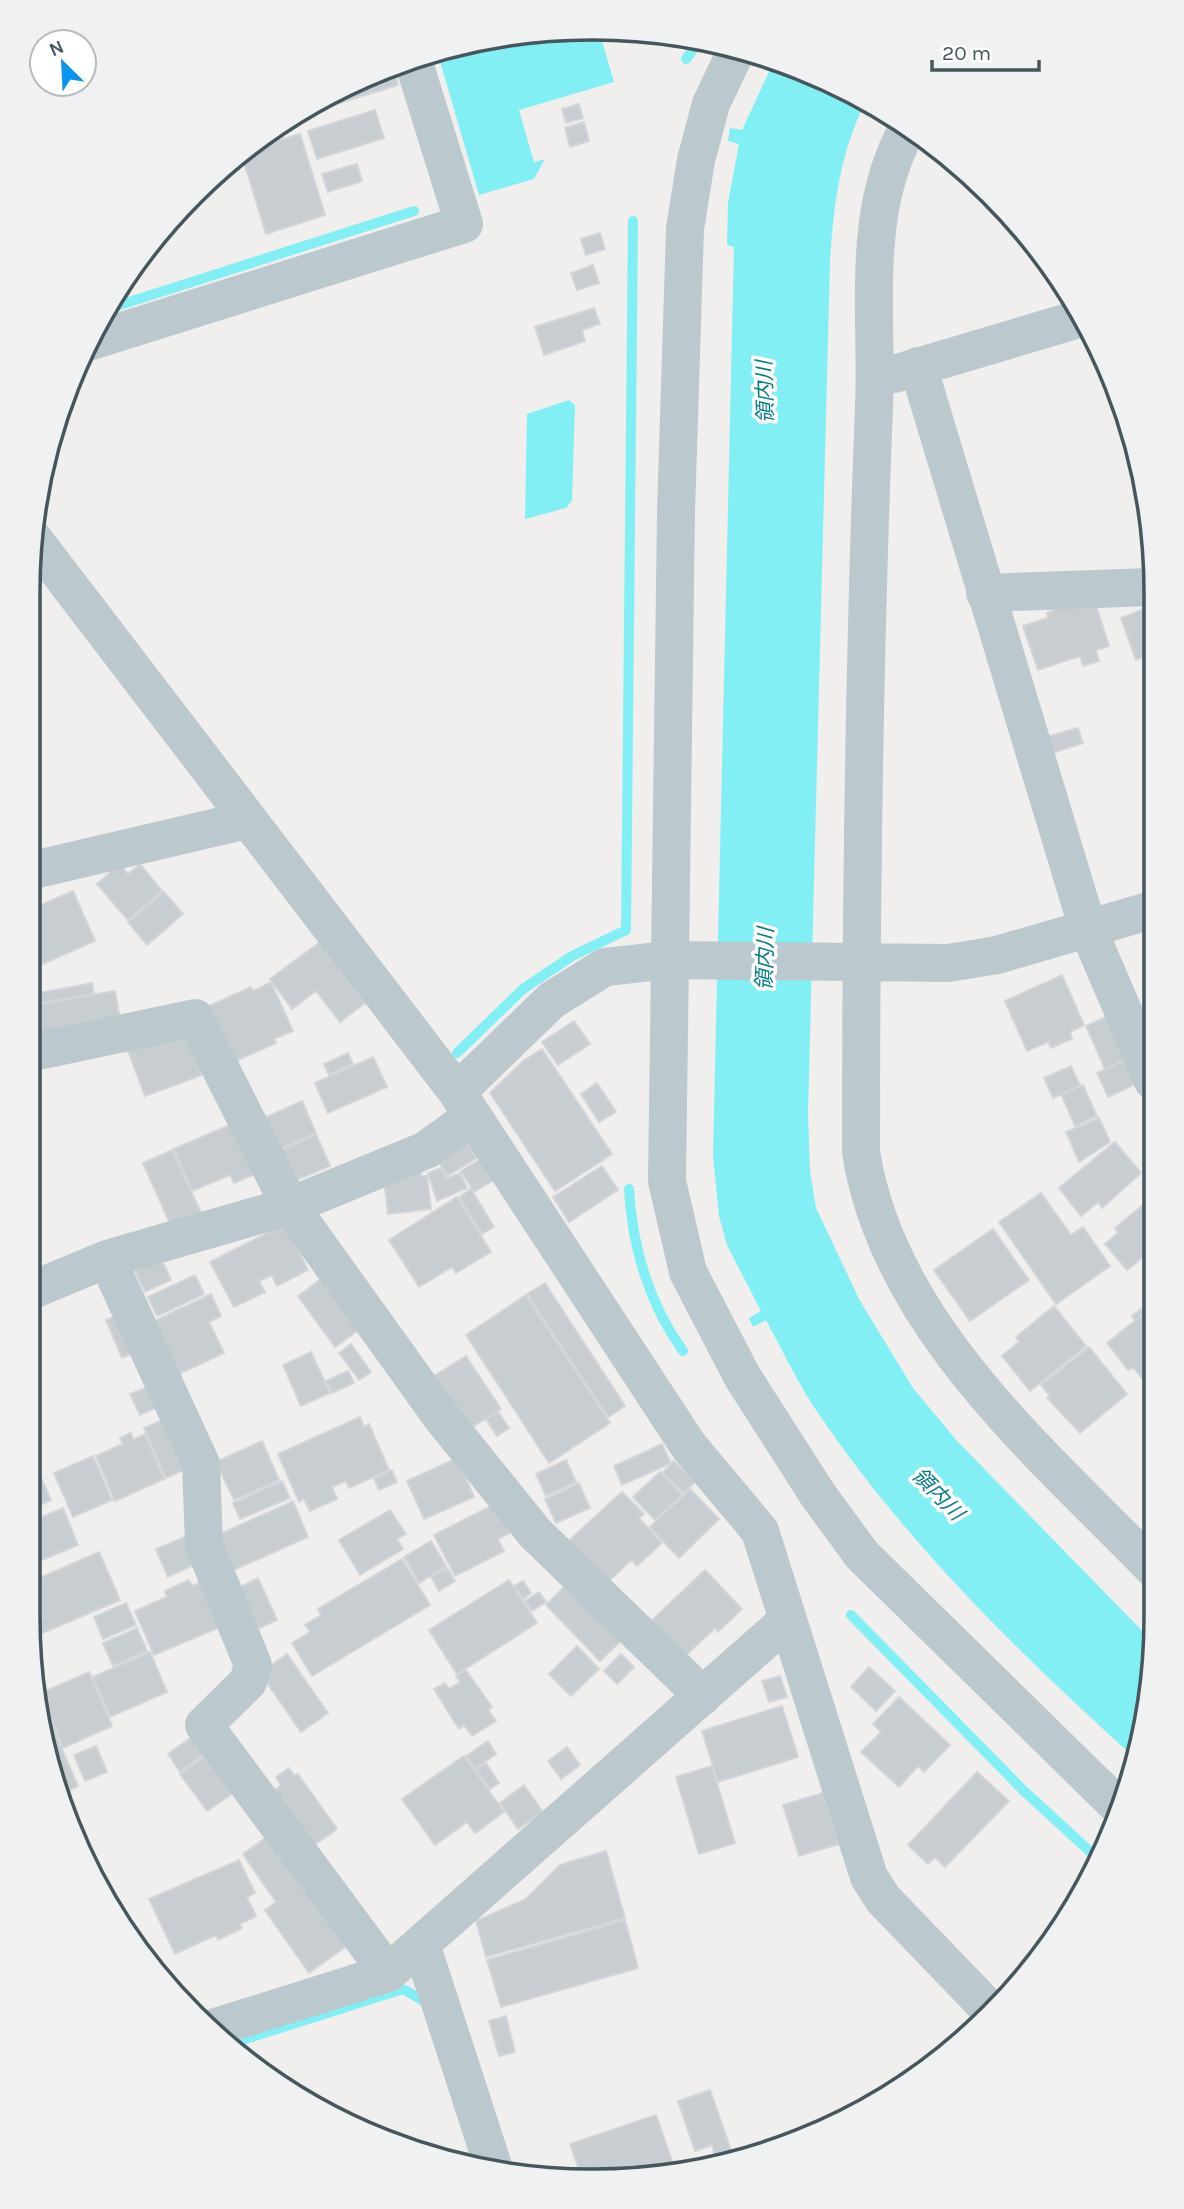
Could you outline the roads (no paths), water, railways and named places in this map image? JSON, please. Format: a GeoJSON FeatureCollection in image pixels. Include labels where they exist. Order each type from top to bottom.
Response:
{"type":"FeatureCollection","features":[{"type":"Feature","properties":{"kind":"street"},"geometry":{"type":"LineString","coordinates":[[733,58],[711,104],[696,160],[685,229],[676,512],[675,960],[667,1181],[688,1272],[742,1376],[818,1495],[862,1555],[1112,1800]]}},
{"type":"Feature","properties":{"kind":"street"},"geometry":{"type":"LineString","coordinates":[[103,337],[464,224],[415,70]]}},
{"type":"Feature","properties":{"kind":"street"},"geometry":{"type":"LineString","coordinates":[[903,136],[897,147],[880,208],[874,257],[875,380],[866,617],[858,964],[861,1152],[867,1193],[877,1223],[902,1278],[958,1359],[999,1410],[1144,1560]]}},
{"type":"Feature","properties":{"kind":"street"},"geometry":{"type":"LineString","coordinates":[[875,380],[1073,321]]}},
{"type":"Feature","properties":{"kind":"street"},"geometry":{"type":"LineString","coordinates":[[918,366],[1088,929],[1144,1059]]}},
{"type":"Feature","properties":{"kind":"street"},"geometry":{"type":"LineString","coordinates":[[42,550],[465,1104],[688,1445],[760,1531],[869,1877],[883,1899],[985,2004]]}},
{"type":"Feature","properties":{"kind":"street"},"geometry":{"type":"LineString","coordinates":[[985,593],[1144,587]]}},
{"type":"Feature","properties":{"kind":"street"},"geometry":{"type":"LineString","coordinates":[[40,868],[247,820]]}},
{"type":"Feature","properties":{"kind":"street"},"geometry":{"type":"LineString","coordinates":[[40,1287],[107,1259],[290,1206],[426,1150],[563,993],[605,967],[675,960],[948,963],[997,955],[1144,912]]}},
{"type":"Feature","properties":{"kind":"street"},"geometry":{"type":"LineString","coordinates":[[40,1051],[195,1018],[290,1206],[440,1415],[535,1533],[703,1696]]}},
{"type":"Feature","properties":{"kind":"street"},"geometry":{"type":"LineString","coordinates":[[107,1259],[201,1464],[204,1545],[253,1665],[247,1682],[204,1725],[388,1973]]}},
{"type":"Feature","properties":{"kind":"street"},"geometry":{"type":"LineString","coordinates":[[221,2025],[388,1973],[788,1620]]}},
{"type":"Feature","properties":{"kind":"street"},"geometry":{"type":"LineString","coordinates":[[421,1944],[491,2159]]}},
{"type":"Feature","properties":{"kind":"water"},"geometry":{"type":"Polygon","coordinates":[[[602,40],[614,82],[519,110],[534,162],[545,159],[534,179],[479,195],[440,62],[520,45],[602,40]]]}},
{"type":"Feature","properties":{"kind":"water","name":"領内川"},"geometry":{"type":"Polygon","coordinates":[[[770,70],[803,82],[861,110],[840,178],[830,261],[808,1114],[810,1171],[816,1208],[860,1301],[913,1388],[957,1441],[1144,1632],[1139,1689],[1127,1751],[967,1596],[852,1461],[811,1402],[766,1320],[753,1327],[749,1318],[761,1311],[727,1245],[719,1216],[713,1155],[734,247],[727,245],[728,203],[739,144],[728,141],[730,128],[742,130],[770,70]]]}},
{"type":"Feature","properties":{"kind":"water"},"geometry":{"type":"Polygon","coordinates":[[[569,400],[575,405],[572,501],[566,508],[525,519],[527,414],[569,400]]]}},
{"type":"Feature","properties":{"kind":"waterway"},"geometry":{"type":"LineString","coordinates":[[686,59],[693,50]]}},
{"type":"Feature","properties":{"kind":"waterway"},"geometry":{"type":"LineString","coordinates":[[121,305],[414,211]]}},
{"type":"Feature","properties":{"kind":"waterway"},"geometry":{"type":"LineString","coordinates":[[457,1053],[523,989],[572,956],[626,930],[633,221]]}},
{"type":"Feature","properties":{"kind":"waterway"},"geometry":{"type":"LineString","coordinates":[[629,1189],[634,1232],[644,1274],[661,1314],[683,1351]]}},
{"type":"Feature","properties":{"kind":"waterway"},"geometry":{"type":"LineString","coordinates":[[851,1615],[1024,1791],[1091,1852]]}},
{"type":"Feature","properties":{"kind":"waterway"},"geometry":{"type":"LineString","coordinates":[[239,2041],[403,1989],[427,2003]]}}]}
